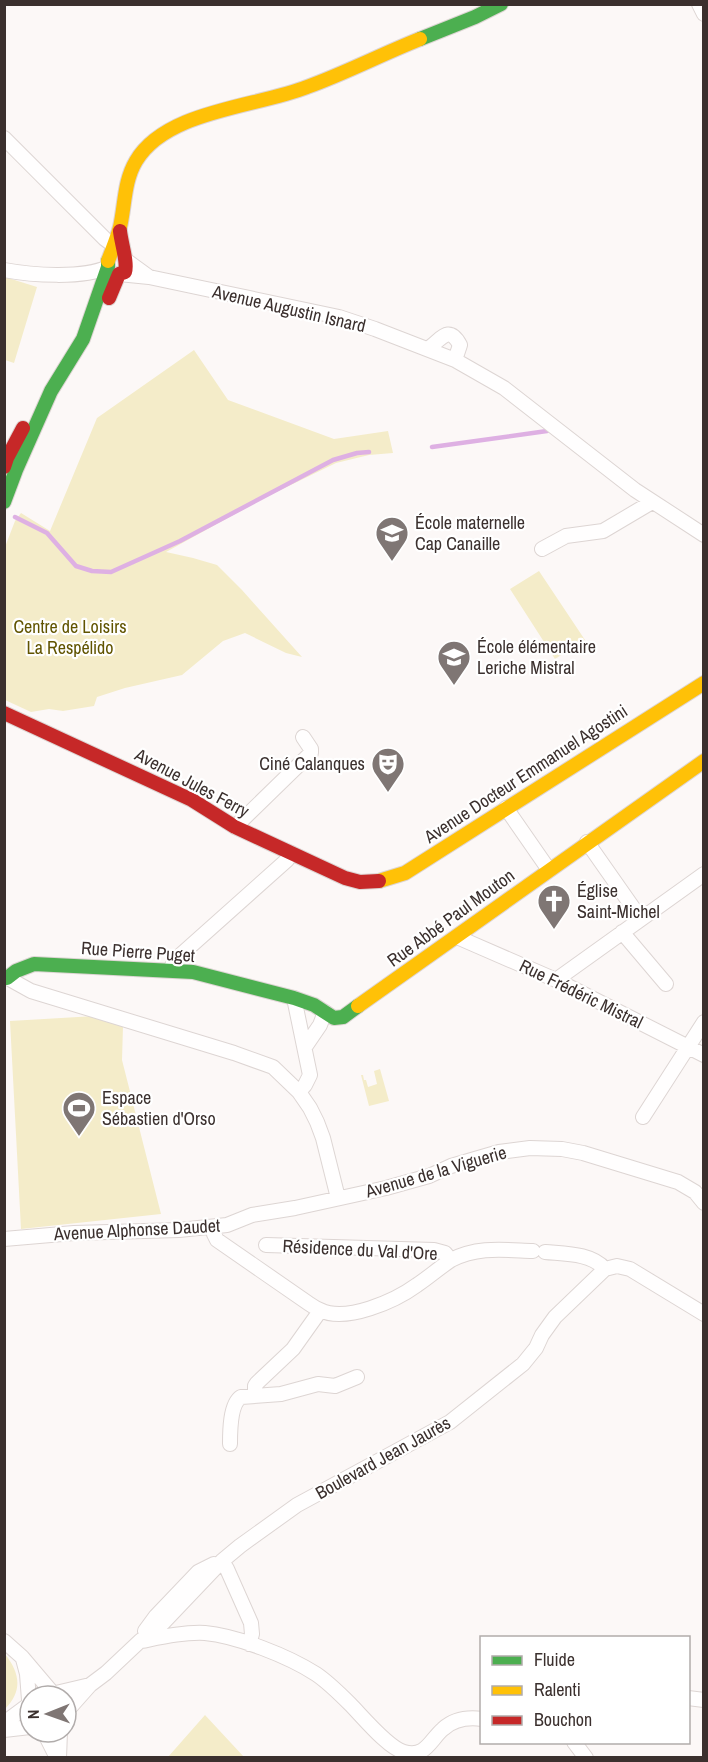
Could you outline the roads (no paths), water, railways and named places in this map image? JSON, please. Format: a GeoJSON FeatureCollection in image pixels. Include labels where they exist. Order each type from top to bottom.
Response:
{"type":"FeatureCollection","features":[{"type":"Feature","properties":{"kind":"street"},"geometry":{"type":"LineString","coordinates":[[112,267],[126,269],[120,228],[127,184],[136,162],[150,144],[167,130],[207,115],[306,88],[501,4]]}},
{"type":"Feature","properties":{"kind":"street"},"geometry":{"type":"LineString","coordinates":[[699,4],[704,14]]}},
{"type":"Feature","properties":{"kind":"street","name":"Avenue Augustin Isnard"},"geometry":{"type":"LineString","coordinates":[[4,138],[105,239],[149,277]]}},
{"type":"Feature","properties":{"kind":"street"},"geometry":{"type":"LineString","coordinates":[[4,502],[9,461],[35,409],[51,391],[82,339],[93,328],[106,304],[112,267],[122,252]]}},
{"type":"Feature","properties":{"kind":"street","name":"Avenue Augustin Isnard"},"geometry":{"type":"LineString","coordinates":[[4,270],[56,275],[98,272],[112,267],[149,277],[339,317],[375,329],[455,360],[504,388],[635,490],[704,535]]}},
{"type":"Feature","properties":{"kind":"street"},"geometry":{"type":"LineString","coordinates":[[427,349],[440,337],[452,335],[460,345],[455,360]]}},
{"type":"Feature","properties":{"kind":"street"},"geometry":{"type":"LineString","coordinates":[[542,549],[566,536],[603,531],[652,502]]}},
{"type":"Feature","properties":{"kind":"street","name":"Avenue Docteur Emmanuel Agostini"},"geometry":{"type":"LineString","coordinates":[[364,883],[380,881],[405,873],[704,683]]}},
{"type":"Feature","properties":{"kind":"street","name":"Avenue Jules Ferry"},"geometry":{"type":"LineString","coordinates":[[4,713],[192,800],[235,827],[345,878],[364,883]]}},
{"type":"Feature","properties":{"kind":"street"},"geometry":{"type":"LineString","coordinates":[[235,827],[311,753],[303,737]]}},
{"type":"Feature","properties":{"kind":"street","name":"Rue Abbé Paul Mouton"},"geometry":{"type":"LineString","coordinates":[[329,1015],[343,1017],[704,761]]}},
{"type":"Feature","properties":{"kind":"street"},"geometry":{"type":"LineString","coordinates":[[506,808],[549,870]]}},
{"type":"Feature","properties":{"kind":"street"},"geometry":{"type":"LineString","coordinates":[[587,842],[641,919]]}},
{"type":"Feature","properties":{"kind":"street"},"geometry":{"type":"LineString","coordinates":[[170,970],[175,960],[287,860],[291,853]]}},
{"type":"Feature","properties":{"kind":"street"},"geometry":{"type":"LineString","coordinates":[[556,980],[704,874]]}},
{"type":"Feature","properties":{"kind":"street"},"geometry":{"type":"LineString","coordinates":[[622,932],[666,984]]}},
{"type":"Feature","properties":{"kind":"street","name":"Rue Frédéric Mistral"},"geometry":{"type":"LineString","coordinates":[[457,937],[556,980],[704,1055]]}},
{"type":"Feature","properties":{"kind":"street","name":"Rue Pierre Puget"},"geometry":{"type":"LineString","coordinates":[[6,977],[34,964],[193,972],[294,998],[314,1005],[329,1015]]}},
{"type":"Feature","properties":{"kind":"street"},"geometry":{"type":"LineString","coordinates":[[6,977],[31,991],[273,1067],[299,1092],[317,1122],[338,1198]]}},
{"type":"Feature","properties":{"kind":"street"},"geometry":{"type":"LineString","coordinates":[[294,998],[310,1075],[299,1092]]}},
{"type":"Feature","properties":{"kind":"street"},"geometry":{"type":"LineString","coordinates":[[305,1047],[329,1015]]}},
{"type":"Feature","properties":{"kind":"street"},"geometry":{"type":"LineString","coordinates":[[643,1117],[704,1022]]}},
{"type":"Feature","properties":{"kind":"street","name":"Avenue de la Viguerie"},"geometry":{"type":"LineString","coordinates":[[338,1198],[429,1176],[439,1170],[499,1152],[530,1148],[562,1149],[678,1182],[695,1192],[704,1203]]}},
{"type":"Feature","properties":{"kind":"street","name":"Avenue Alphonse Daudet"},"geometry":{"type":"LineString","coordinates":[[4,1239],[74,1233],[213,1227],[231,1224],[252,1215],[338,1198]]}},
{"type":"Feature","properties":{"kind":"street","name":"Résidence du Val d'Ore"},"geometry":{"type":"LineString","coordinates":[[213,1227],[217,1240],[320,1311],[342,1314],[380,1304],[403,1294],[451,1260],[464,1253],[477,1250],[539,1251],[590,1258],[605,1269]]}},
{"type":"Feature","properties":{"kind":"street","name":"Résidence du Val d'Ore"},"geometry":{"type":"LineString","coordinates":[[266,1245],[434,1250],[445,1253],[451,1260]]}},
{"type":"Feature","properties":{"kind":"street"},"geometry":{"type":"LineString","coordinates":[[605,1269],[617,1266],[630,1269],[704,1314]]}},
{"type":"Feature","properties":{"kind":"street","name":"Boulevard Jean Jaurès"},"geometry":{"type":"LineString","coordinates":[[78,1698],[90,1685],[162,1623],[222,1561],[240,1546],[297,1505],[450,1422],[523,1364],[555,1317],[605,1269]]}},
{"type":"Feature","properties":{"kind":"street"},"geometry":{"type":"LineString","coordinates":[[255,1395],[257,1383],[293,1349],[320,1311]]}},
{"type":"Feature","properties":{"kind":"street"},"geometry":{"type":"LineString","coordinates":[[230,1444],[236,1400],[241,1397],[281,1394],[318,1384],[335,1386],[357,1377]]}},
{"type":"Feature","properties":{"kind":"street"},"geometry":{"type":"LineString","coordinates":[[222,1561],[251,1623],[252,1634],[249,1644]]}},
{"type":"Feature","properties":{"kind":"street"},"geometry":{"type":"LineString","coordinates":[[140,1641],[203,1633],[249,1644],[276,1654],[315,1673],[332,1686],[391,1746],[406,1753],[423,1754],[441,1731],[456,1720],[480,1719]]}},
{"type":"Feature","properties":{"kind":"street"},"geometry":{"type":"LineString","coordinates":[[4,1641],[47,1684]]}},
{"type":"Feature","properties":{"kind":"street"},"geometry":{"type":"LineString","coordinates":[[22,1657],[28,1684]]}},
{"type":"Feature","properties":{"kind":"street"},"geometry":{"type":"LineString","coordinates":[[78,1688],[90,1685]]}},
{"type":"Feature","properties":{"kind":"street"},"geometry":{"type":"LineString","coordinates":[[4,1723],[18,1710]]}},
{"type":"Feature","properties":{"kind":"street"},"geometry":{"type":"LineString","coordinates":[[50,1744],[58,1758]]}},
{"type":"Feature","properties":{"kind":"street"},"geometry":{"type":"LineString","coordinates":[[575,1744],[586,1758]]}},
{"type":"Feature","properties":{"kind":"waterway"},"geometry":{"type":"LineString","coordinates":[[432,447],[547,431]]}},
{"type":"Feature","properties":{"kind":"waterway"},"geometry":{"type":"LineString","coordinates":[[15,517],[47,533],[76,566],[92,571],[111,572],[180,541],[333,460],[369,452]]}},
{"type":"Feature","properties":{"kind":"place","name":"École maternelle Cap Canaille"},"geometry":{"type":"Point","coordinates":[392,562]}},
{"type":"Feature","properties":{"kind":"place","name":"École élémentaire Leriche Mistral"},"geometry":{"type":"Point","coordinates":[454,686]}},
{"type":"Feature","properties":{"kind":"place","name":"Ciné Calanques"},"geometry":{"type":"Point","coordinates":[388,793]}},
{"type":"Feature","properties":{"kind":"place","name":"Église Saint-Michel"},"geometry":{"type":"Point","coordinates":[554,930]}},
{"type":"Feature","properties":{"kind":"place","name":"Espace Sébastien d'Orso"},"geometry":{"type":"Point","coordinates":[79,1137]}},
{"type":"Feature","properties":{"kind":"park label","name":"Centre de Loisirs La Respélido"},"geometry":{"type":"Point","coordinates":[70,637]}}]}
